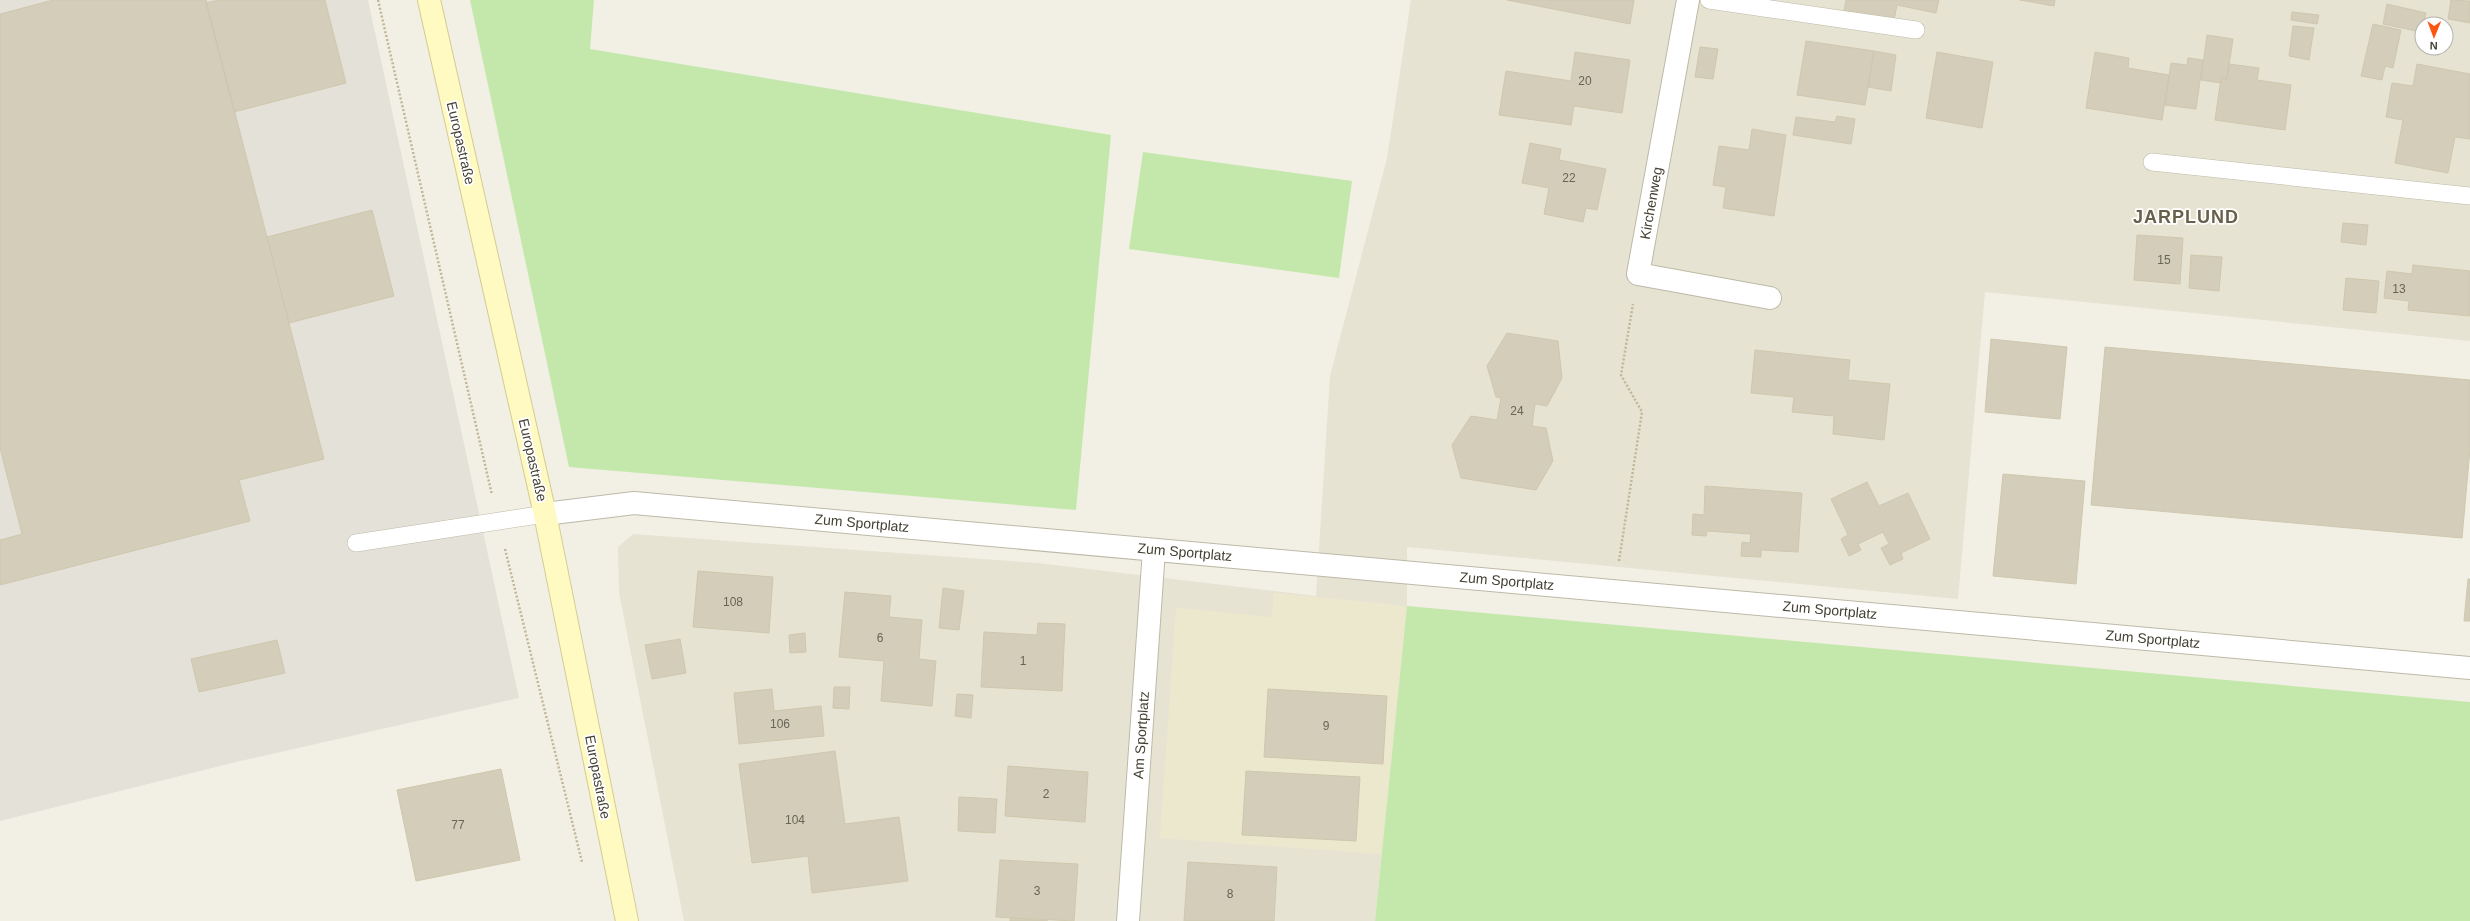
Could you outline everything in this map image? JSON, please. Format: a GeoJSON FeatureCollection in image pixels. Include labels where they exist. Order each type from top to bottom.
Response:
{"type":"FeatureCollection","features":[{"type":"Feature","properties":{"kind":"main road","name":"Europastraße"},"geometry":{"type":"LineString","coordinates":[[428,0],[545,514],[627,921]]}},
{"type":"Feature","properties":{"kind":"street","name":"Kirchenweg"},"geometry":{"type":"LineString","coordinates":[[1638,274],[1688,0]]}},
{"type":"Feature","properties":{"kind":"street"},"geometry":{"type":"LineString","coordinates":[[1638,274],[1770,298]]}},
{"type":"Feature","properties":{"kind":"street","name":"Zum Sportplatz"},"geometry":{"type":"LineString","coordinates":[[545,514],[634,503],[2470,668]]}},
{"type":"Feature","properties":{"kind":"street","name":"Am Sportplatz"},"geometry":{"type":"LineString","coordinates":[[1128,921],[1154,550]]}},
{"type":"Feature","properties":{"kind":"lane"},"geometry":{"type":"LineString","coordinates":[[1709,0],[1916,30]]}},
{"type":"Feature","properties":{"kind":"lane"},"geometry":{"type":"LineString","coordinates":[[2152,162],[2470,196]]}},
{"type":"Feature","properties":{"kind":"lane"},"geometry":{"type":"LineString","coordinates":[[356,544],[497,520],[545,514]]}},
{"type":"Feature","properties":{"kind":"path"},"geometry":{"type":"LineString","coordinates":[[378,0],[497,520],[583,866]]}},
{"type":"Feature","properties":{"kind":"path"},"geometry":{"type":"LineString","coordinates":[[1614,590],[1642,412],[1621,375],[1638,274]]}},
{"type":"Feature","properties":{"kind":"shaded area"},"geometry":{"type":"Polygon","coordinates":[[[0,0],[368,0],[519,698],[236,762],[0,821],[0,0]]]}},
{"type":"Feature","properties":{"kind":"shaded area"},"geometry":{"type":"Polygon","coordinates":[[[1411,0],[2470,0],[2470,341],[1985,292],[1958,599],[1407,547],[1407,606],[1375,921],[684,921],[619,593],[618,547],[633,534],[1038,563],[1316,596],[1330,376],[1387,158],[1411,0]]]}},
{"type":"Feature","properties":{"kind":"shaded area"},"geometry":{"type":"Polygon","coordinates":[[[1274,593],[1407,606],[1382,854],[1160,838],[1176,608],[1272,617],[1274,593]]]}},
{"type":"Feature","properties":{"kind":"green space"},"geometry":{"type":"Polygon","coordinates":[[[470,0],[594,0],[590,49],[1111,135],[1076,510],[569,467],[470,0]]]}},
{"type":"Feature","properties":{"kind":"green space"},"geometry":{"type":"Polygon","coordinates":[[[1143,152],[1352,181],[1339,278],[1129,249],[1143,152]]]}},
{"type":"Feature","properties":{"kind":"green space"},"geometry":{"type":"Polygon","coordinates":[[[1407,606],[2470,702],[2470,921],[1375,921],[1407,606]]]}},
{"type":"Feature","properties":{"kind":"building"},"geometry":{"type":"Polygon","coordinates":[[[53,0],[206,0],[324,459],[239,480],[250,521],[0,585],[0,540],[22,534],[0,448],[0,14],[53,0]]]}},
{"type":"Feature","properties":{"kind":"building"},"geometry":{"type":"Polygon","coordinates":[[[218,0],[325,0],[346,83],[234,112],[206,3],[218,0]]]}},
{"type":"Feature","properties":{"kind":"building"},"geometry":{"type":"Polygon","coordinates":[[[1507,0],[1634,0],[1630,24],[1507,0]]]}},
{"type":"Feature","properties":{"kind":"building"},"geometry":{"type":"Polygon","coordinates":[[[1846,0],[1939,0],[1936,13],[1897,5],[1894,20],[1844,11],[1846,0]]]}},
{"type":"Feature","properties":{"kind":"building"},"geometry":{"type":"Polygon","coordinates":[[[2020,0],[2055,0],[2054,6],[2020,0]]]}},
{"type":"Feature","properties":{"kind":"building"},"geometry":{"type":"Polygon","coordinates":[[[2451,0],[2470,1],[2470,23],[2454,20],[2454,16],[2448,16],[2451,0]]]}},
{"type":"Feature","properties":{"kind":"building"},"geometry":{"type":"Polygon","coordinates":[[[2387,4],[2426,13],[2425,16],[2414,16],[2414,31],[2383,24],[2387,4]]]}},
{"type":"Feature","properties":{"kind":"building"},"geometry":{"type":"Polygon","coordinates":[[[2292,12],[2319,15],[2317,24],[2291,20],[2292,12]]]}},
{"type":"Feature","properties":{"kind":"building"},"geometry":{"type":"Polygon","coordinates":[[[2373,24],[2401,30],[2393,68],[2385,66],[2382,80],[2361,76],[2373,24]]]}},
{"type":"Feature","properties":{"kind":"building"},"geometry":{"type":"Polygon","coordinates":[[[2293,26],[2314,28],[2309,60],[2289,56],[2293,26]]]}},
{"type":"Feature","properties":{"kind":"building"},"geometry":{"type":"Polygon","coordinates":[[[2207,35],[2233,39],[2227,79],[2221,78],[2221,83],[2201,80],[2207,35]]]}},
{"type":"Feature","properties":{"kind":"building"},"geometry":{"type":"Polygon","coordinates":[[[1806,41],[1874,51],[1865,105],[1797,95],[1806,41]]]}},
{"type":"Feature","properties":{"kind":"building"},"geometry":{"type":"Polygon","coordinates":[[[1700,47],[1718,49],[1713,79],[1695,77],[1700,47]]]}},
{"type":"Feature","properties":{"kind":"building"},"geometry":{"type":"Polygon","coordinates":[[[1874,51],[1896,55],[1891,91],[1868,87],[1874,51]]]}},
{"type":"Feature","properties":{"kind":"building"},"geometry":{"type":"Polygon","coordinates":[[[1575,52],[1630,60],[1622,113],[1574,106],[1571,125],[1499,115],[1506,71],[1571,81],[1575,52]]]}},
{"type":"Feature","properties":{"kind":"building"},"geometry":{"type":"Polygon","coordinates":[[[1937,52],[1993,62],[1982,128],[1926,118],[1937,52]]]}},
{"type":"Feature","properties":{"kind":"building"},"geometry":{"type":"Polygon","coordinates":[[[2095,52],[2129,58],[2128,68],[2169,75],[2162,120],[2086,108],[2095,52]]]}},
{"type":"Feature","properties":{"kind":"building"},"geometry":{"type":"Polygon","coordinates":[[[2188,58],[2203,60],[2196,109],[2165,105],[2171,63],[2187,65],[2188,58]]]}},
{"type":"Feature","properties":{"kind":"building"},"geometry":{"type":"Polygon","coordinates":[[[2229,64],[2259,68],[2257,80],[2291,85],[2285,130],[2215,120],[2221,78],[2227,79],[2229,64]]]}},
{"type":"Feature","properties":{"kind":"building"},"geometry":{"type":"Polygon","coordinates":[[[2417,64],[2470,74],[2470,139],[2455,137],[2448,173],[2395,163],[2403,120],[2386,117],[2392,83],[2413,86],[2417,64]]]}},
{"type":"Feature","properties":{"kind":"building"},"geometry":{"type":"Polygon","coordinates":[[[1837,116],[1855,119],[1851,144],[1793,135],[1796,117],[1835,122],[1837,116]]]}},
{"type":"Feature","properties":{"kind":"building"},"geometry":{"type":"Polygon","coordinates":[[[1752,129],[1786,135],[1774,216],[1723,208],[1726,187],[1713,185],[1719,146],[1749,150],[1752,129]]]}},
{"type":"Feature","properties":{"kind":"building"},"geometry":{"type":"Polygon","coordinates":[[[1530,143],[1561,149],[1559,160],[1606,169],[1597,210],[1586,208],[1583,222],[1544,214],[1549,188],[1522,183],[1530,143]]]}},
{"type":"Feature","properties":{"kind":"building"},"geometry":{"type":"Polygon","coordinates":[[[372,210],[394,296],[289,323],[267,237],[372,210]]]}},
{"type":"Feature","properties":{"kind":"building"},"geometry":{"type":"Polygon","coordinates":[[[2343,223],[2368,225],[2366,245],[2341,242],[2343,223]]]}},
{"type":"Feature","properties":{"kind":"building"},"geometry":{"type":"Polygon","coordinates":[[[2137,235],[2183,238],[2180,284],[2134,280],[2137,235]]]}},
{"type":"Feature","properties":{"kind":"building"},"geometry":{"type":"Polygon","coordinates":[[[2191,255],[2222,257],[2219,291],[2189,288],[2191,255]]]}},
{"type":"Feature","properties":{"kind":"building"},"geometry":{"type":"Polygon","coordinates":[[[2413,265],[2470,271],[2470,316],[2408,310],[2409,301],[2384,298],[2387,271],[2412,274],[2413,265]]]}},
{"type":"Feature","properties":{"kind":"building"},"geometry":{"type":"Polygon","coordinates":[[[2346,278],[2379,281],[2376,313],[2343,310],[2346,278]]]}},
{"type":"Feature","properties":{"kind":"building"},"geometry":{"type":"Polygon","coordinates":[[[1507,333],[1558,341],[1562,378],[1547,406],[1535,404],[1532,426],[1546,428],[1553,461],[1536,490],[1461,478],[1452,445],[1471,416],[1497,420],[1501,398],[1496,397],[1487,366],[1507,333]]]}},
{"type":"Feature","properties":{"kind":"building"},"geometry":{"type":"Polygon","coordinates":[[[1991,339],[2067,347],[2060,419],[1985,412],[1991,339]]]}},
{"type":"Feature","properties":{"kind":"building"},"geometry":{"type":"Polygon","coordinates":[[[2105,347],[2470,380],[2470,449],[2462,538],[2091,505],[2105,347]]]}},
{"type":"Feature","properties":{"kind":"building"},"geometry":{"type":"Polygon","coordinates":[[[1755,350],[1850,360],[1848,380],[1890,384],[1884,440],[1833,434],[1834,416],[1792,412],[1794,397],[1751,393],[1755,350]]]}},
{"type":"Feature","properties":{"kind":"building"},"geometry":{"type":"Polygon","coordinates":[[[2003,474],[2085,481],[2076,584],[1993,576],[2003,474]]]}},
{"type":"Feature","properties":{"kind":"building"},"geometry":{"type":"Polygon","coordinates":[[[1867,482],[1879,506],[1908,493],[1930,539],[1901,553],[1903,559],[1890,565],[1881,548],[1889,544],[1883,532],[1858,544],[1861,550],[1849,556],[1841,539],[1848,535],[1831,499],[1867,482]]]}},
{"type":"Feature","properties":{"kind":"building"},"geometry":{"type":"Polygon","coordinates":[[[1705,486],[1802,493],[1798,552],[1761,550],[1761,557],[1741,556],[1742,542],[1750,543],[1751,534],[1707,531],[1706,536],[1692,535],[1693,514],[1704,515],[1705,486]]]}},
{"type":"Feature","properties":{"kind":"building"},"geometry":{"type":"Polygon","coordinates":[[[698,571],[773,577],[769,633],[693,627],[698,571]]]}},
{"type":"Feature","properties":{"kind":"building"},"geometry":{"type":"Polygon","coordinates":[[[2468,579],[2470,579],[2470,621],[2464,621],[2468,579]]]}},
{"type":"Feature","properties":{"kind":"building"},"geometry":{"type":"Polygon","coordinates":[[[943,588],[964,591],[959,630],[939,628],[943,588]]]}},
{"type":"Feature","properties":{"kind":"building"},"geometry":{"type":"Polygon","coordinates":[[[845,592],[891,596],[889,617],[922,620],[919,659],[936,661],[932,706],[881,701],[884,661],[839,657],[845,592]]]}},
{"type":"Feature","properties":{"kind":"building"},"geometry":{"type":"Polygon","coordinates":[[[1038,623],[1065,624],[1062,691],[981,687],[984,632],[1037,635],[1038,623]]]}},
{"type":"Feature","properties":{"kind":"building"},"geometry":{"type":"Polygon","coordinates":[[[805,633],[806,652],[790,653],[789,635],[805,633]]]}},
{"type":"Feature","properties":{"kind":"building"},"geometry":{"type":"Polygon","coordinates":[[[680,639],[686,673],[652,679],[645,645],[680,639]]]}},
{"type":"Feature","properties":{"kind":"building"},"geometry":{"type":"Polygon","coordinates":[[[277,640],[285,673],[199,692],[191,659],[277,640]]]}},
{"type":"Feature","properties":{"kind":"building"},"geometry":{"type":"Polygon","coordinates":[[[834,687],[850,687],[849,709],[833,708],[834,687]]]}},
{"type":"Feature","properties":{"kind":"building"},"geometry":{"type":"Polygon","coordinates":[[[772,689],[774,711],[821,706],[824,736],[739,744],[734,693],[772,689]]]}},
{"type":"Feature","properties":{"kind":"building"},"geometry":{"type":"Polygon","coordinates":[[[1268,689],[1387,696],[1383,764],[1264,757],[1268,689]]]}},
{"type":"Feature","properties":{"kind":"building"},"geometry":{"type":"Polygon","coordinates":[[[957,694],[973,695],[971,718],[955,716],[957,694]]]}},
{"type":"Feature","properties":{"kind":"building"},"geometry":{"type":"Polygon","coordinates":[[[835,751],[845,824],[899,817],[908,881],[812,893],[808,856],[752,863],[739,764],[835,751]]]}},
{"type":"Feature","properties":{"kind":"building"},"geometry":{"type":"Polygon","coordinates":[[[1008,766],[1088,772],[1085,822],[1005,816],[1008,766]]]}},
{"type":"Feature","properties":{"kind":"building"},"geometry":{"type":"Polygon","coordinates":[[[501,769],[520,860],[416,881],[397,790],[501,769]]]}},
{"type":"Feature","properties":{"kind":"building"},"geometry":{"type":"Polygon","coordinates":[[[1246,771],[1360,777],[1356,841],[1242,835],[1246,771]]]}},
{"type":"Feature","properties":{"kind":"building"},"geometry":{"type":"Polygon","coordinates":[[[959,797],[997,799],[995,833],[958,831],[959,797]]]}},
{"type":"Feature","properties":{"kind":"building"},"geometry":{"type":"Polygon","coordinates":[[[1000,860],[1078,864],[1074,921],[996,917],[1000,860]]]}},
{"type":"Feature","properties":{"kind":"building"},"geometry":{"type":"Polygon","coordinates":[[[1188,862],[1277,867],[1274,921],[1184,921],[1188,862]]]}},
{"type":"Feature","properties":{"kind":"building"},"geometry":{"type":"Polygon","coordinates":[[[1010,918],[1048,921],[1010,921],[1010,918]]]}},
{"type":"Feature","properties":{"kind":"district","name":"JARPLUND"},"geometry":{"type":"Point","coordinates":[2186,217]}}]}
